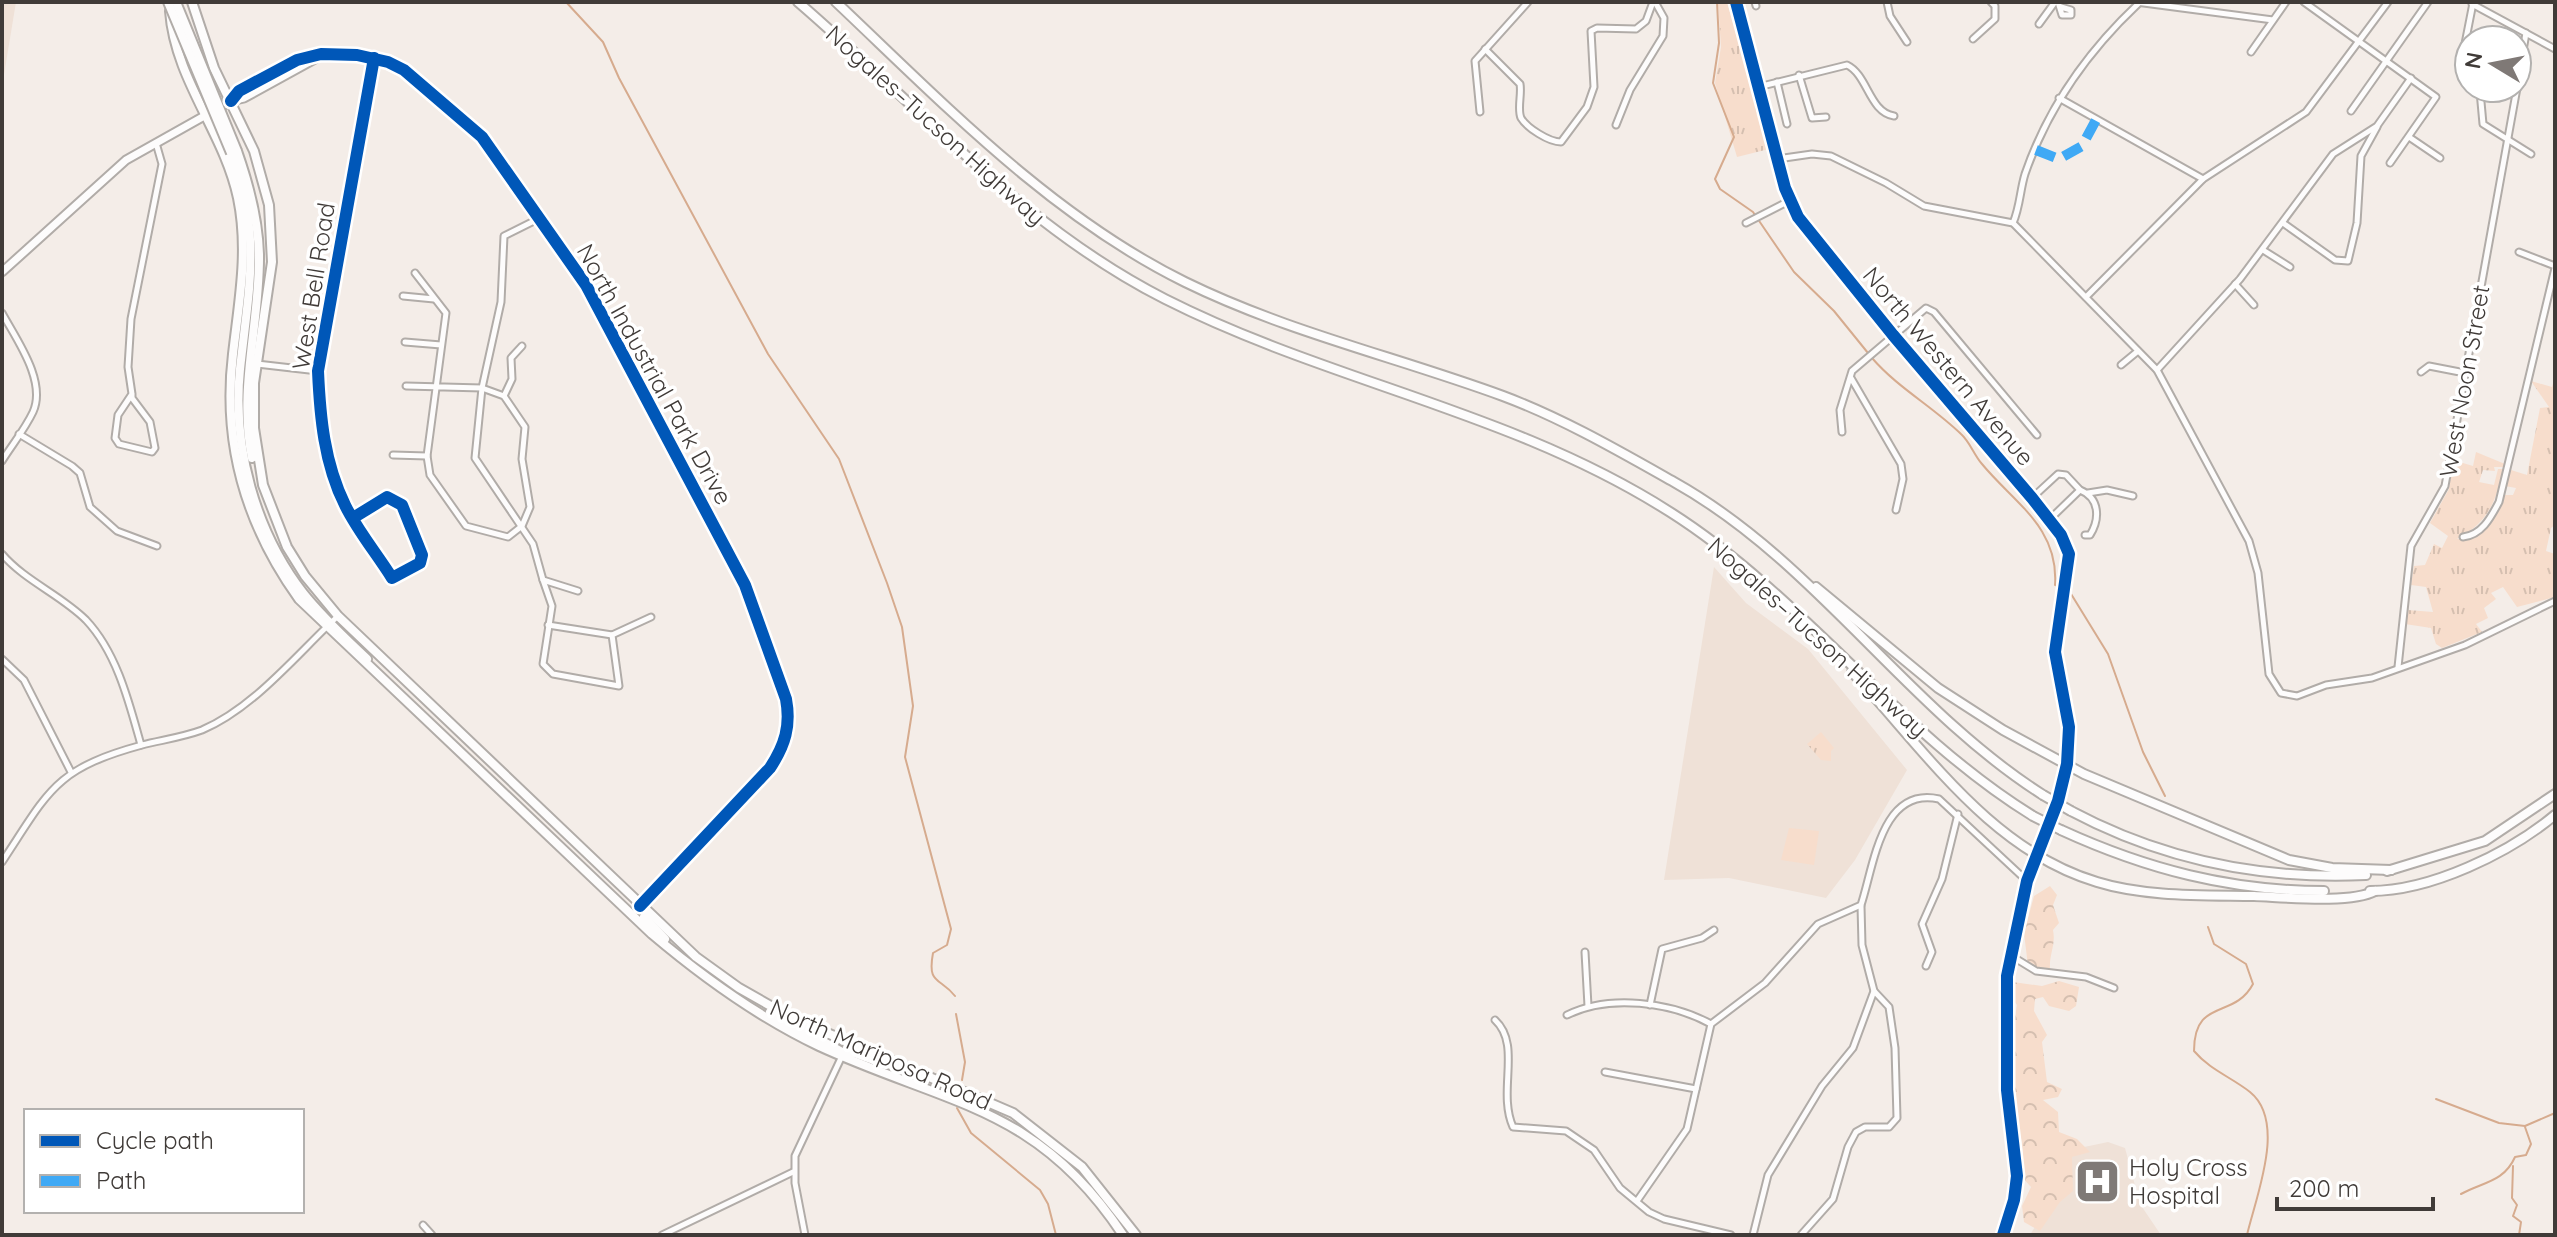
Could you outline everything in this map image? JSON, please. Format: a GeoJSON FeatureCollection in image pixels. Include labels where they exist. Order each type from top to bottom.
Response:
{"type":"FeatureCollection","features":[{"type":"Feature","properties":{"kind":"highway"},"geometry":{"type":"LineString","coordinates":[[169,2],[179,56],[233,181],[244,243],[231,372],[234,456],[264,544],[299,599],[331,622]]}},
{"type":"Feature","properties":{"kind":"highway"},"geometry":{"type":"LineString","coordinates":[[169,2],[252,197],[259,255],[246,371],[246,414],[253,463],[276,523],[331,622]]}},
{"type":"Feature","properties":{"kind":"highway"},"geometry":{"type":"LineString","coordinates":[[179,2],[234,152],[246,199],[253,256],[239,389],[243,454],[271,541],[303,592],[331,622]]}},
{"type":"Feature","properties":{"kind":"highway"},"geometry":{"type":"LineString","coordinates":[[179,2],[189,39],[212,97],[228,102]]}},
{"type":"Feature","properties":{"kind":"highway"},"geometry":{"type":"LineString","coordinates":[[192,2],[204,44],[259,167],[271,223],[270,282],[253,399],[255,444],[276,523]]}},
{"type":"Feature","properties":{"kind":"highway","name":"Nogales–Tucson Highway"},"geometry":{"type":"LineString","coordinates":[[798,2],[998,187],[1072,243],[1161,297],[1256,341],[1495,423],[1595,467],[1720,546],[1808,623],[1938,745],[2000,796],[2061,830],[2161,870],[2211,882],[2281,890],[2375,891],[2477,863],[2517,843],[2555,815]]}},
{"type":"Feature","properties":{"kind":"highway","name":"Nogales–Tucson Highway"},"geometry":{"type":"LineString","coordinates":[[836,2],[997,153],[1125,248],[1186,282],[1308,334],[1502,396],[1539,411],[1699,497],[1811,585],[1960,732],[2043,795],[2071,811],[2152,847],[2215,866],[2338,876],[2391,870],[2485,841],[2555,794]]}},
{"type":"Feature","properties":{"kind":"highway"},"geometry":{"type":"LineString","coordinates":[[1811,585],[1826,593],[1938,688],[2003,730],[2067,764],[2275,856],[2332,868],[2391,870]]}},
{"type":"Feature","properties":{"kind":"highway","name":"North Mariposa Road"},"geometry":{"type":"LineString","coordinates":[[331,622],[408,704],[652,934],[703,975],[770,1020],[842,1055],[984,1098],[1040,1131],[1099,1186],[1136,1235]]}},
{"type":"Feature","properties":{"kind":"highway","name":"North Mariposa Road"},"geometry":{"type":"LineString","coordinates":[[331,622],[709,966],[790,1017],[937,1084],[1018,1129],[1060,1161],[1093,1194],[1123,1235]]}},
{"type":"Feature","properties":{"kind":"highway"},"geometry":{"type":"LineString","coordinates":[[1808,623],[1974,805],[2001,832],[2035,856],[2087,879],[2130,889],[2283,897],[2360,895],[2375,891]]}},
{"type":"Feature","properties":{"kind":"highway"},"geometry":{"type":"LineString","coordinates":[[563,849],[626,902],[640,906],[645,918],[703,975]]}},
{"type":"Feature","properties":{"kind":"highway"},"geometry":{"type":"LineString","coordinates":[[709,966],[765,1009],[836,1047],[842,1055]]}},
{"type":"Feature","properties":{"kind":"street"},"geometry":{"type":"LineString","coordinates":[[1480,112],[1475,61],[1528,2]]}},
{"type":"Feature","properties":{"kind":"street"},"geometry":{"type":"LineString","coordinates":[[1485,49],[1520,84],[1520,116],[1551,141],[1561,142],[1587,107],[1595,80],[1589,33],[1594,28],[1632,30],[1641,27],[1654,2]]}},
{"type":"Feature","properties":{"kind":"street"},"geometry":{"type":"LineString","coordinates":[[1616,125],[1630,90],[1665,28],[1654,2]]}},
{"type":"Feature","properties":{"kind":"street","name":"North Western Avenue"},"geometry":{"type":"LineString","coordinates":[[1736,2],[1789,201],[1893,335],[2061,535],[2070,563],[2059,603],[2055,652],[2069,727],[2067,764],[2058,801],[2027,881],[2010,955],[2006,994],[2007,1090],[2017,1176],[2014,1200],[2003,1235]]}},
{"type":"Feature","properties":{"kind":"street"},"geometry":{"type":"LineString","coordinates":[[1887,2],[1890,16],[1907,42]]}},
{"type":"Feature","properties":{"kind":"street"},"geometry":{"type":"LineString","coordinates":[[1973,39],[1995,19],[1995,6],[1991,2]]}},
{"type":"Feature","properties":{"kind":"street"},"geometry":{"type":"LineString","coordinates":[[2251,52],[2286,2]]}},
{"type":"Feature","properties":{"kind":"street"},"geometry":{"type":"LineString","coordinates":[[2304,2],[2430,92],[2435,101],[2390,163]]}},
{"type":"Feature","properties":{"kind":"street"},"geometry":{"type":"LineString","coordinates":[[2086,297],[2203,179],[2303,116],[2388,2]]}},
{"type":"Feature","properties":{"kind":"street"},"geometry":{"type":"LineString","coordinates":[[2351,111],[2428,2]]}},
{"type":"Feature","properties":{"kind":"street"},"geometry":{"type":"LineString","coordinates":[[2013,223],[2027,169],[2059,98],[2094,47],[2136,3],[2273,20]]}},
{"type":"Feature","properties":{"kind":"street"},"geometry":{"type":"LineString","coordinates":[[2469,24],[2473,3],[2510,24]]}},
{"type":"Feature","properties":{"kind":"street"},"geometry":{"type":"LineString","coordinates":[[2039,24],[2058,4]]}},
{"type":"Feature","properties":{"kind":"street"},"geometry":{"type":"LineString","coordinates":[[2533,37],[2555,49]]}},
{"type":"Feature","properties":{"kind":"street","name":"North Industrial Park Drive"},"geometry":{"type":"LineString","coordinates":[[2,272],[126,160],[228,102],[244,98],[312,55],[341,54],[374,58],[411,75],[477,132],[586,285],[745,585],[789,714],[785,740],[770,768],[640,906]]}},
{"type":"Feature","properties":{"kind":"street","name":"West Bell Road"},"geometry":{"type":"LineString","coordinates":[[353,518],[387,497],[402,505],[422,555],[420,563],[392,578],[353,518],[329,461],[320,414],[318,371],[374,58]]}},
{"type":"Feature","properties":{"kind":"street"},"geometry":{"type":"LineString","coordinates":[[1757,87],[1841,65],[1851,67],[1882,112],[1894,116]]}},
{"type":"Feature","properties":{"kind":"street"},"geometry":{"type":"LineString","coordinates":[[1799,75],[1812,118],[1826,117]]}},
{"type":"Feature","properties":{"kind":"street"},"geometry":{"type":"LineString","coordinates":[[2283,223],[2335,260],[2344,263],[2349,257],[2357,223],[2361,156],[2377,126],[2411,78]]}},
{"type":"Feature","properties":{"kind":"street"},"geometry":{"type":"LineString","coordinates":[[1777,82],[1787,124]]}},
{"type":"Feature","properties":{"kind":"street"},"geometry":{"type":"LineString","coordinates":[[2059,98],[2203,179]]}},
{"type":"Feature","properties":{"kind":"street"},"geometry":{"type":"LineString","coordinates":[[2481,104],[2483,124],[2531,154]]}},
{"type":"Feature","properties":{"kind":"street","name":"West Noon Street"},"geometry":{"type":"LineString","coordinates":[[2398,667],[2408,559],[2418,532],[2445,486],[2514,104]]}},
{"type":"Feature","properties":{"kind":"street"},"geometry":{"type":"LineString","coordinates":[[2157,370],[2263,250],[2333,154],[2377,126]]}},
{"type":"Feature","properties":{"kind":"street"},"geometry":{"type":"LineString","coordinates":[[2409,137],[2440,158]]}},
{"type":"Feature","properties":{"kind":"street"},"geometry":{"type":"LineString","coordinates":[[132,394],[118,415],[115,438],[119,444],[152,452],[155,448],[154,434],[132,394],[128,367],[131,319],[162,164],[155,143]]}},
{"type":"Feature","properties":{"kind":"street"},"geometry":{"type":"LineString","coordinates":[[1776,159],[1812,154],[1831,156],[1924,206],[2013,223],[2157,370],[2249,541],[2258,573],[2269,674],[2276,689],[2297,696],[2326,685],[2372,678],[2465,645],[2555,601]]}},
{"type":"Feature","properties":{"kind":"street"},"geometry":{"type":"LineString","coordinates":[[1746,223],[1789,201]]}},
{"type":"Feature","properties":{"kind":"street"},"geometry":{"type":"LineString","coordinates":[[540,218],[504,236],[501,302],[482,388],[475,458],[533,544],[552,606],[543,664],[553,674],[619,686],[612,635]]}},
{"type":"Feature","properties":{"kind":"street"},"geometry":{"type":"LineString","coordinates":[[2263,250],[2290,267]]}},
{"type":"Feature","properties":{"kind":"street"},"geometry":{"type":"LineString","coordinates":[[2463,537],[2473,536],[2485,525],[2499,502],[2555,267],[2519,252]]}},
{"type":"Feature","properties":{"kind":"street"},"geometry":{"type":"LineString","coordinates":[[406,386],[435,387],[482,388],[504,396],[525,427],[522,459],[530,507],[522,526],[508,537],[466,526],[430,475],[427,456],[435,387],[446,313],[415,273]]}},
{"type":"Feature","properties":{"kind":"street"},"geometry":{"type":"LineString","coordinates":[[2235,284],[2254,305]]}},
{"type":"Feature","properties":{"kind":"street"},"geometry":{"type":"LineString","coordinates":[[403,296],[435,299]]}},
{"type":"Feature","properties":{"kind":"street"},"geometry":{"type":"LineString","coordinates":[[1842,432],[1840,410],[1855,366],[1916,313],[1926,308],[1934,312],[2037,435]]}},
{"type":"Feature","properties":{"kind":"street"},"geometry":{"type":"LineString","coordinates":[[2,313],[34,378],[37,397],[33,412],[2,461]]}},
{"type":"Feature","properties":{"kind":"street"},"geometry":{"type":"LineString","coordinates":[[405,342],[441,345]]}},
{"type":"Feature","properties":{"kind":"street"},"geometry":{"type":"LineString","coordinates":[[504,396],[512,379],[511,358],[522,346]]}},
{"type":"Feature","properties":{"kind":"street"},"geometry":{"type":"LineString","coordinates":[[2121,365],[2138,351]]}},
{"type":"Feature","properties":{"kind":"street"},"geometry":{"type":"LineString","coordinates":[[257,364],[318,371]]}},
{"type":"Feature","properties":{"kind":"street"},"geometry":{"type":"LineString","coordinates":[[2421,372],[2429,366],[2465,373]]}},
{"type":"Feature","properties":{"kind":"street"},"geometry":{"type":"LineString","coordinates":[[1850,378],[1901,464],[1903,479],[1896,510]]}},
{"type":"Feature","properties":{"kind":"street"},"geometry":{"type":"LineString","coordinates":[[19,434],[80,473],[90,507],[98,516],[117,531],[157,546]]}},
{"type":"Feature","properties":{"kind":"street"},"geometry":{"type":"LineString","coordinates":[[393,455],[427,456]]}},
{"type":"Feature","properties":{"kind":"street"},"geometry":{"type":"LineString","coordinates":[[2032,498],[2058,474],[2066,475],[2080,490],[2088,493],[2107,490],[2133,496]]}},
{"type":"Feature","properties":{"kind":"street"},"geometry":{"type":"LineString","coordinates":[[2049,520],[2080,490]]}},
{"type":"Feature","properties":{"kind":"street"},"geometry":{"type":"LineString","coordinates":[[2085,535],[2090,535],[2095,527],[2097,513],[2088,493]]}},
{"type":"Feature","properties":{"kind":"street"},"geometry":{"type":"LineString","coordinates":[[2,554],[85,620],[94,631],[119,675],[141,745]]}},
{"type":"Feature","properties":{"kind":"street"},"geometry":{"type":"LineString","coordinates":[[543,580],[578,591]]}},
{"type":"Feature","properties":{"kind":"street"},"geometry":{"type":"LineString","coordinates":[[548,625],[612,635],[651,617]]}},
{"type":"Feature","properties":{"kind":"street"},"geometry":{"type":"LineString","coordinates":[[2,862],[35,809],[71,772],[141,745],[202,730],[234,712],[331,622]]}},
{"type":"Feature","properties":{"kind":"street"},"geometry":{"type":"LineString","coordinates":[[2,659],[24,680],[71,772]]}},
{"type":"Feature","properties":{"kind":"street"},"geometry":{"type":"LineString","coordinates":[[1801,1235],[1833,1199],[1851,1138],[1865,1127],[1889,1127],[1897,1118],[1895,1048],[1889,1007],[1874,991],[1862,945],[1861,905],[1888,822],[1901,806],[1911,800],[1939,799],[2027,881]]}},
{"type":"Feature","properties":{"kind":"street"},"geometry":{"type":"LineString","coordinates":[[1926,966],[1932,952],[1922,924],[1942,879],[1958,814]]}},
{"type":"Feature","properties":{"kind":"street"},"geometry":{"type":"LineString","coordinates":[[1637,1201],[1687,1129],[1711,1024],[1765,983],[1818,924],[1861,905]]}},
{"type":"Feature","properties":{"kind":"street"},"geometry":{"type":"LineString","coordinates":[[1650,1005],[1662,949],[1702,938],[1714,930]]}},
{"type":"Feature","properties":{"kind":"street"},"geometry":{"type":"LineString","coordinates":[[1585,952],[1588,1006]]}},
{"type":"Feature","properties":{"kind":"street"},"geometry":{"type":"LineString","coordinates":[[2010,955],[2036,971],[2086,977],[2114,988]]}},
{"type":"Feature","properties":{"kind":"street"},"geometry":{"type":"LineString","coordinates":[[1753,1235],[1768,1175],[1822,1086],[1853,1048],[1874,991]]}},
{"type":"Feature","properties":{"kind":"street"},"geometry":{"type":"LineString","coordinates":[[1567,1015],[1588,1006],[1650,1005],[1711,1024]]}},
{"type":"Feature","properties":{"kind":"street"},"geometry":{"type":"LineString","coordinates":[[1495,1020],[1502,1027],[1510,1046],[1505,1095],[1513,1127],[1547,1128],[1579,1138],[1594,1150],[1620,1188],[1664,1219],[1731,1235]]}},
{"type":"Feature","properties":{"kind":"street"},"geometry":{"type":"LineString","coordinates":[[805,1235],[793,1172],[804,1132],[842,1055]]}},
{"type":"Feature","properties":{"kind":"street"},"geometry":{"type":"LineString","coordinates":[[1605,1072],[1696,1089]]}},
{"type":"Feature","properties":{"kind":"street"},"geometry":{"type":"LineString","coordinates":[[662,1235],[793,1172]]}},
{"type":"Feature","properties":{"kind":"street"},"geometry":{"type":"LineString","coordinates":[[423,1225],[432,1235]]}},
{"type":"Feature","properties":{"kind":"shaded area"},"geometry":{"type":"Polygon","coordinates":[[[2,2],[16,2],[2,87],[2,2]]]}},
{"type":"Feature","properties":{"kind":"shaded area"},"geometry":{"type":"Polygon","coordinates":[[[1714,567],[1746,603],[1808,649],[1907,770],[1855,860],[1826,898],[1729,878],[1664,880],[1714,567]]]}},
{"type":"Feature","properties":{"kind":"shaded area","name":"Holy Cross Hospital"},"geometry":{"type":"Polygon","coordinates":[[[2108,1142],[2125,1148],[2140,1204],[2161,1235],[2030,1235],[2039,1220],[2065,1151],[2108,1142]]]}},
{"type":"Feature","properties":{"kind":"green space"},"geometry":{"type":"Polygon","coordinates":[[[1727,2],[1769,149],[1737,157],[1715,83],[1721,47],[1718,3],[1727,2]]]}},
{"type":"Feature","properties":{"kind":"green space"},"geometry":{"type":"Polygon","coordinates":[[[2555,376],[2555,525],[2551,528],[2546,551],[2555,554],[2555,597],[2517,607],[2503,587],[2491,593],[2496,599],[2484,608],[2488,618],[2476,624],[2482,632],[2442,648],[2436,644],[2431,628],[2405,624],[2408,610],[2433,612],[2426,587],[2411,585],[2414,566],[2425,565],[2434,544],[2442,548],[2448,536],[2430,523],[2449,489],[2453,460],[2473,466],[2476,452],[2505,464],[2505,467],[2494,467],[2495,471],[2483,470],[2479,482],[2494,485],[2498,469],[2503,469],[2489,510],[2476,526],[2457,539],[2467,538],[2482,532],[2505,495],[2513,495],[2516,488],[2505,486],[2511,470],[2527,475],[2540,408],[2549,407],[2531,381],[2552,387],[2555,376]]]}},
{"type":"Feature","properties":{"kind":"green space"},"geometry":{"type":"Polygon","coordinates":[[[1821,732],[1834,748],[1831,761],[1821,760],[1807,744],[1821,732]]]}},
{"type":"Feature","properties":{"kind":"green space"},"geometry":{"type":"Polygon","coordinates":[[[1789,828],[1819,831],[1814,865],[1781,860],[1789,828]]]}},
{"type":"Feature","properties":{"kind":"green space"},"geometry":{"type":"Polygon","coordinates":[[[2050,886],[2057,895],[2053,905],[2059,923],[2053,930],[2050,969],[2028,966],[2024,933],[2034,896],[2050,886]]]}},
{"type":"Feature","properties":{"kind":"green space"},"geometry":{"type":"Polygon","coordinates":[[[2059,981],[2079,987],[2076,1006],[2069,1011],[2049,1006],[2043,997],[2035,999],[2034,1011],[2047,1035],[2042,1042],[2047,1082],[2062,1089],[2058,1097],[2043,1100],[2058,1112],[2059,1132],[2077,1139],[2090,1152],[2072,1157],[2073,1191],[2060,1202],[2040,1231],[2024,1222],[2022,1206],[2031,1187],[2021,1176],[2023,1152],[2012,1095],[2007,1027],[2014,1021],[2017,1005],[2010,996],[2013,982],[2042,986],[2059,981]]]}},
{"type":"Feature","properties":{"kind":"waterway"},"geometry":{"type":"LineString","coordinates":[[566,2],[603,42],[619,78],[768,354],[839,459],[902,627],[913,706],[905,757],[951,929],[947,945],[933,953],[932,971],[933,976],[955,996]]}},
{"type":"Feature","properties":{"kind":"waterway"},"geometry":{"type":"LineString","coordinates":[[1717,2],[1719,43],[1713,83],[1734,137],[1715,179],[1720,189],[1753,212],[1794,272],[1834,311],[1868,353]]}},
{"type":"Feature","properties":{"kind":"waterway"},"geometry":{"type":"LineString","coordinates":[[1872,358],[1961,434],[1982,464],[2032,517],[2050,547],[2055,585],[2062,587]]}},
{"type":"Feature","properties":{"kind":"waterway"},"geometry":{"type":"LineString","coordinates":[[2068,589],[2108,654],[2143,752],[2165,796]]}},
{"type":"Feature","properties":{"kind":"waterway"},"geometry":{"type":"LineString","coordinates":[[2208,927],[2214,944],[2246,964],[2253,984],[2236,1002],[2208,1016],[2201,1023],[2194,1051],[2250,1092],[2261,1105],[2266,1122],[2266,1160],[2247,1235]]}},
{"type":"Feature","properties":{"kind":"waterway"},"geometry":{"type":"LineString","coordinates":[[956,1014],[965,1062],[962,1080]]}},
{"type":"Feature","properties":{"kind":"waterway"},"geometry":{"type":"LineString","coordinates":[[2436,1099],[2499,1123],[2525,1126],[2555,1113]]}},
{"type":"Feature","properties":{"kind":"waterway"},"geometry":{"type":"LineString","coordinates":[[957,1108],[971,1133],[1040,1190],[1048,1204],[1056,1235]]}},
{"type":"Feature","properties":{"kind":"waterway"},"geometry":{"type":"LineString","coordinates":[[2461,1194],[2499,1177],[2515,1157],[2526,1155],[2531,1144],[2525,1127]]}},
{"type":"Feature","properties":{"kind":"waterway"},"geometry":{"type":"LineString","coordinates":[[2513,1166],[2512,1198],[2517,1205],[2513,1216],[2521,1222],[2519,1235]]}},
{"type":"Feature","properties":{"kind":"marked path"},"geometry":{"type":"LineString","coordinates":[[2036,150],[2059,159],[2082,146],[2097,118]]}},
{"type":"Feature","properties":{"kind":"cycle path"},"geometry":{"type":"LineString","coordinates":[[1736,2],[1785,188],[1798,217],[1893,335],[2032,498],[2061,535],[2069,554],[2055,652],[2069,727],[2067,764],[2058,801],[2027,881],[2007,976],[2007,1090],[2017,1176],[2014,1200],[2003,1235]]}},
{"type":"Feature","properties":{"kind":"cycle path"},"geometry":{"type":"LineString","coordinates":[[231,101],[239,91],[297,60],[321,54],[357,55],[388,62],[404,70],[482,137],[586,285],[745,585],[786,699],[788,718],[783,743],[770,768],[640,906]]}},
{"type":"Feature","properties":{"kind":"cycle path"},"geometry":{"type":"LineString","coordinates":[[353,518],[387,497],[402,505],[422,555],[420,563],[392,578],[355,524],[332,473],[320,405],[318,371],[374,58]]}},
{"type":"Feature","properties":{"kind":"place","name":"Holy Cross Hospital"},"geometry":{"type":"Point","coordinates":[2098,1181]}}]}
